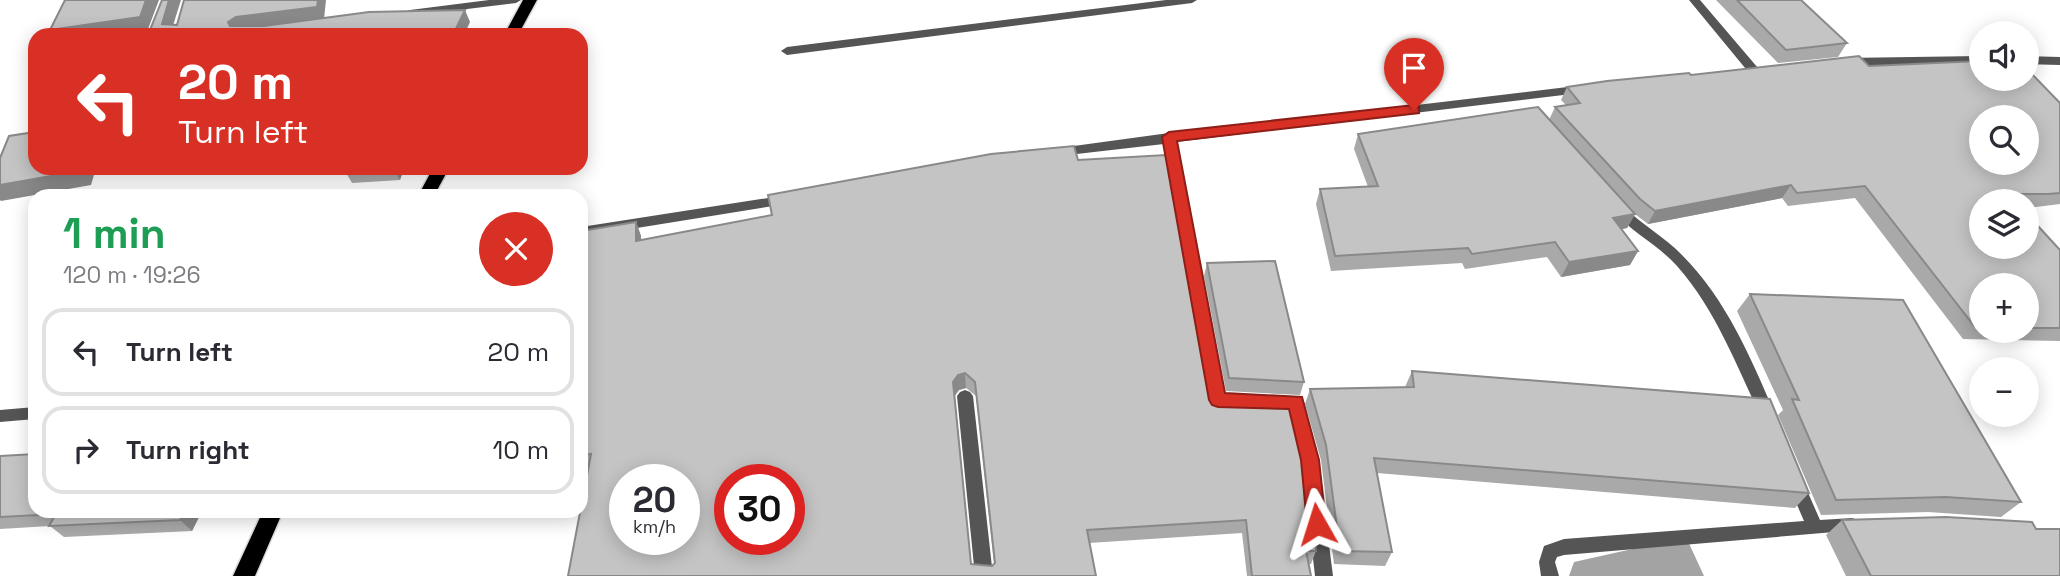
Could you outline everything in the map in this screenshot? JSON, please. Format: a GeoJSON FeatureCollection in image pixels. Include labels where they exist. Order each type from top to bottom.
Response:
{"type":"FeatureCollection","features":[{"type":"Feature","properties":{"kind":"main road"},"geometry":{"type":"LineString","coordinates":[[515,28],[530,0]]}},
{"type":"Feature","properties":{"kind":"main road"},"geometry":{"type":"LineString","coordinates":[[244,576],[270,518]]}},
{"type":"Feature","properties":{"kind":"street"},"geometry":{"type":"LineString","coordinates":[[397,15],[516,0]]}},
{"type":"Feature","properties":{"kind":"street"},"geometry":{"type":"LineString","coordinates":[[787,51],[1192,0]]}},
{"type":"Feature","properties":{"kind":"street"},"geometry":{"type":"LineString","coordinates":[[1694,0],[1754,71]]}},
{"type":"Feature","properties":{"kind":"street"},"geometry":{"type":"LineString","coordinates":[[1836,63],[1969,60]]}},
{"type":"Feature","properties":{"kind":"street"},"geometry":{"type":"LineString","coordinates":[[2039,60],[2060,61]]}},
{"type":"Feature","properties":{"kind":"street"},"geometry":{"type":"LineString","coordinates":[[1052,153],[1169,137],[1525,104],[1594,88]]}},
{"type":"Feature","properties":{"kind":"street"},"geometry":{"type":"LineString","coordinates":[[1169,137],[1218,400],[1296,402],[1310,460],[1324,576]]}},
{"type":"Feature","properties":{"kind":"street"},"geometry":{"type":"LineString","coordinates":[[588,231],[804,197]]}},
{"type":"Feature","properties":{"kind":"street"},"geometry":{"type":"LineString","coordinates":[[1608,197],[1626,217],[1680,261],[1718,309],[1748,367],[1773,429]]}},
{"type":"Feature","properties":{"kind":"street"},"geometry":{"type":"LineString","coordinates":[[965,396],[984,576]]}},
{"type":"Feature","properties":{"kind":"street"},"geometry":{"type":"LineString","coordinates":[[0,415],[28,413]]}},
{"type":"Feature","properties":{"kind":"street"},"geometry":{"type":"LineString","coordinates":[[1788,466],[1814,526]]}},
{"type":"Feature","properties":{"kind":"street"},"geometry":{"type":"LineString","coordinates":[[1550,576],[1547,562],[1550,551],[1564,547],[1865,524]]}},
{"type":"Feature","properties":{"kind":"shaded area"},"geometry":{"type":"Polygon","coordinates":[[[1686,537],[1704,576],[1569,576],[1574,562],[1686,537]]]}},
{"type":"Feature","properties":{"kind":"building"},"geometry":{"type":"Polygon","coordinates":[[[65,0],[146,0],[140,17],[51,28],[65,0]]]}},
{"type":"Feature","properties":{"kind":"building"},"geometry":{"type":"Polygon","coordinates":[[[162,0],[169,0],[162,24],[177,25],[184,0],[318,0],[317,7],[236,17],[228,22],[230,26],[264,26],[369,12],[465,10],[456,28],[151,28],[162,0]]]}},
{"type":"Feature","properties":{"kind":"building"},"geometry":{"type":"Polygon","coordinates":[[[1737,0],[1801,0],[1847,43],[1786,50],[1737,0]]]}},
{"type":"Feature","properties":{"kind":"building"},"geometry":{"type":"Polygon","coordinates":[[[1859,56],[1869,66],[1969,62],[1969,91],[2039,91],[2039,81],[2060,103],[2060,193],[2039,194],[2039,189],[1969,189],[1969,259],[2039,259],[2039,227],[2060,250],[2060,328],[2039,328],[2039,273],[1969,273],[1969,319],[1865,186],[1797,193],[1791,185],[1655,211],[1640,199],[1555,107],[1580,103],[1567,87],[1689,73],[1691,75],[1859,56]]]}},
{"type":"Feature","properties":{"kind":"building"},"geometry":{"type":"Polygon","coordinates":[[[1538,107],[1635,214],[1613,218],[1638,251],[1569,262],[1555,242],[1472,254],[1468,248],[1335,256],[1320,189],[1378,186],[1358,134],[1538,107]]]}},
{"type":"Feature","properties":{"kind":"building"},"geometry":{"type":"Polygon","coordinates":[[[28,133],[28,175],[56,175],[0,185],[0,158],[9,136],[28,133]]]}},
{"type":"Feature","properties":{"kind":"building"},"geometry":{"type":"Polygon","coordinates":[[[1074,146],[1078,160],[1166,155],[1211,388],[1221,395],[1292,397],[1304,447],[1316,551],[1306,551],[1311,576],[1252,576],[1246,520],[1087,530],[1096,576],[568,576],[579,518],[588,518],[588,470],[591,454],[588,454],[588,230],[636,222],[636,241],[772,215],[768,195],[991,154],[1074,146]],[[965,373],[958,375],[953,382],[971,564],[992,566],[995,563],[975,382],[965,373]]]}},
{"type":"Feature","properties":{"kind":"building"},"geometry":{"type":"Polygon","coordinates":[[[1275,261],[1304,382],[1229,378],[1207,263],[1275,261]]]}},
{"type":"Feature","properties":{"kind":"building"},"geometry":{"type":"Polygon","coordinates":[[[1750,294],[1903,300],[1969,413],[1969,427],[1977,427],[2021,502],[1946,497],[1836,500],[1792,399],[1799,400],[1750,294]]]}},
{"type":"Feature","properties":{"kind":"building"},"geometry":{"type":"Polygon","coordinates":[[[1412,371],[1770,399],[1809,493],[1374,458],[1392,552],[1340,551],[1326,445],[1310,389],[1414,387],[1412,371]]]}},
{"type":"Feature","properties":{"kind":"building"},"geometry":{"type":"Polygon","coordinates":[[[28,454],[28,516],[0,517],[0,456],[28,454]]]}},
{"type":"Feature","properties":{"kind":"building"},"geometry":{"type":"Polygon","coordinates":[[[1946,517],[2032,522],[2036,529],[2060,529],[2060,576],[1871,576],[1842,520],[1946,517]]]}},
{"type":"Feature","properties":{"kind":"building"},"geometry":{"type":"Polygon","coordinates":[[[54,518],[181,518],[180,520],[49,526],[54,518]]]}},
{"type":"Feature","properties":{"kind":"route"},"geometry":{"type":"LineString","coordinates":[[1317,524],[1310,460],[1296,402],[1218,400],[1169,137],[1414,110]]}}]}
